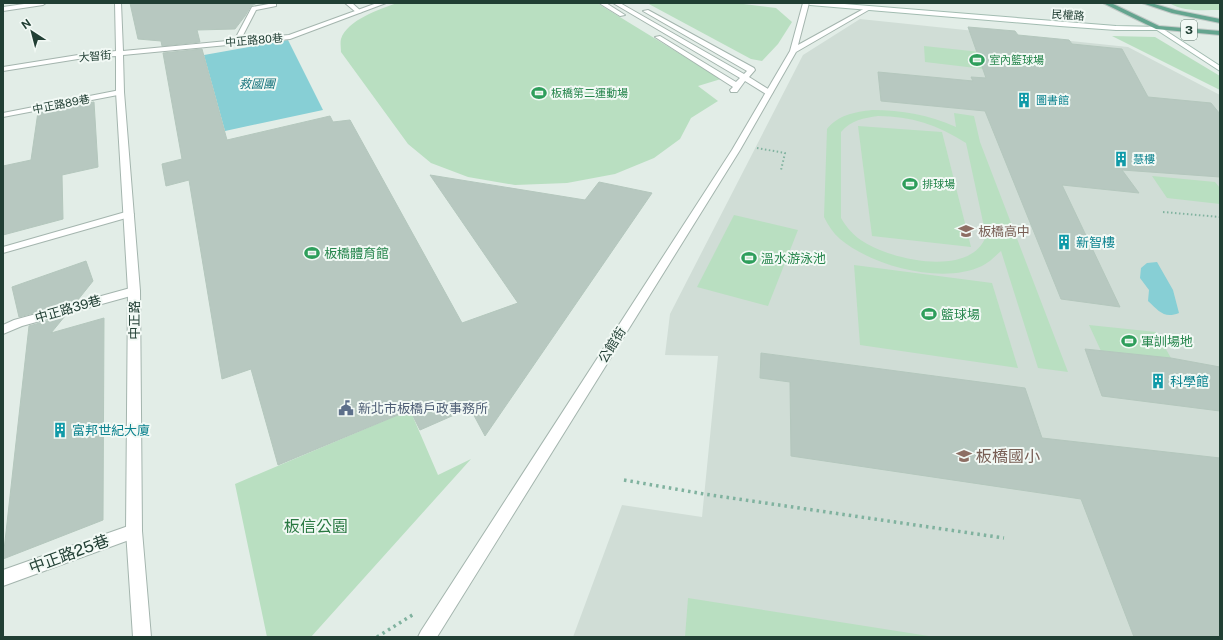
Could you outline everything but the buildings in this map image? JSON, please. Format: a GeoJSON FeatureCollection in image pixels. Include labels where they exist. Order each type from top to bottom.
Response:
{"type":"FeatureCollection","features":[{"type":"Feature","properties":{"kind":"main road","name":"3"},"geometry":{"type":"LineString","coordinates":[[1106,3],[1158,28]]}},
{"type":"Feature","properties":{"kind":"main road"},"geometry":{"type":"LineString","coordinates":[[1138,3],[1158,28]]}},
{"type":"Feature","properties":{"kind":"main road"},"geometry":{"type":"LineString","coordinates":[[1145,3],[1174,12],[1220,21]]}},
{"type":"Feature","properties":{"kind":"main road","name":"民權路"},"geometry":{"type":"LineString","coordinates":[[1158,28],[1220,26]]}},
{"type":"Feature","properties":{"kind":"main road","name":"民權路"},"geometry":{"type":"LineString","coordinates":[[1158,28],[1220,33]]}},
{"type":"Feature","properties":{"kind":"street"},"geometry":{"type":"LineString","coordinates":[[3,9],[43,3]]}},
{"type":"Feature","properties":{"kind":"street","name":"中正路"},"geometry":{"type":"LineString","coordinates":[[118,3],[120,92],[134,290],[134,531],[142,637]]}},
{"type":"Feature","properties":{"kind":"street"},"geometry":{"type":"LineString","coordinates":[[348,3],[358,12]]}},
{"type":"Feature","properties":{"kind":"street","name":"中正路80巷"},"geometry":{"type":"LineString","coordinates":[[119,54],[237,41],[290,38],[383,3]]}},
{"type":"Feature","properties":{"kind":"street"},"geometry":{"type":"LineString","coordinates":[[602,3],[636,24]]}},
{"type":"Feature","properties":{"kind":"street"},"geometry":{"type":"LineString","coordinates":[[616,3],[769,92]]}},
{"type":"Feature","properties":{"kind":"street"},"geometry":{"type":"LineString","coordinates":[[793,51],[806,3]]}},
{"type":"Feature","properties":{"kind":"street","name":"民權路"},"geometry":{"type":"LineString","coordinates":[[810,3],[854,5],[869,8],[1068,25],[1116,28],[1158,28]]}},
{"type":"Feature","properties":{"kind":"street"},"geometry":{"type":"LineString","coordinates":[[237,41],[254,8],[274,5]]}},
{"type":"Feature","properties":{"kind":"street"},"geometry":{"type":"LineString","coordinates":[[638,7],[751,70],[735,88],[650,32]]}},
{"type":"Feature","properties":{"kind":"street"},"geometry":{"type":"LineString","coordinates":[[793,51],[869,8]]}},
{"type":"Feature","properties":{"kind":"street"},"geometry":{"type":"LineString","coordinates":[[1158,28],[1220,68]]}},
{"type":"Feature","properties":{"kind":"street","name":"公館街"},"geometry":{"type":"LineString","coordinates":[[427,637],[736,150],[793,51]]}},
{"type":"Feature","properties":{"kind":"street","name":"大智街"},"geometry":{"type":"LineString","coordinates":[[3,68],[78,57],[119,54]]}},
{"type":"Feature","properties":{"kind":"street","name":"大智街"},"geometry":{"type":"LineString","coordinates":[[3,74],[119,54]]}},
{"type":"Feature","properties":{"kind":"street","name":"中正路89巷"},"geometry":{"type":"LineString","coordinates":[[3,115],[120,92]]}},
{"type":"Feature","properties":{"kind":"street"},"geometry":{"type":"LineString","coordinates":[[3,250],[129,214]]}},
{"type":"Feature","properties":{"kind":"street","name":"中正路39巷"},"geometry":{"type":"LineString","coordinates":[[3,330],[18,323],[134,290]]}},
{"type":"Feature","properties":{"kind":"street","name":"中正路25巷"},"geometry":{"type":"LineString","coordinates":[[3,578],[134,531]]}},
{"type":"Feature","properties":{"kind":"path"},"geometry":{"type":"LineString","coordinates":[[754,148],[785,153],[781,170]]}},
{"type":"Feature","properties":{"kind":"path"},"geometry":{"type":"LineString","coordinates":[[1163,212],[1220,217]]}},
{"type":"Feature","properties":{"kind":"path"},"geometry":{"type":"LineString","coordinates":[[624,480],[712,495],[1004,538]]}},
{"type":"Feature","properties":{"kind":"shaded area"},"geometry":{"type":"Polygon","coordinates":[[[860,19],[1128,47],[1220,95],[1220,637],[573,637],[622,505],[702,517],[718,356],[665,355],[670,314],[803,55],[860,19]]]}},
{"type":"Feature","properties":{"kind":"green space","name":"板橋第二運動場"},"geometry":{"type":"Polygon","coordinates":[[[397,3],[597,3],[721,79],[698,86],[718,101],[691,118],[680,139],[654,158],[615,174],[567,183],[515,185],[468,177],[431,163],[408,144],[341,52],[341,39],[344,32],[350,26],[365,16],[397,3]]]}},
{"type":"Feature","properties":{"kind":"green space"},"geometry":{"type":"Polygon","coordinates":[[[647,3],[735,3],[776,8],[792,22],[778,44],[762,61],[751,59],[647,3]]]}},
{"type":"Feature","properties":{"kind":"green space"},"geometry":{"type":"Polygon","coordinates":[[[1169,3],[1220,3],[1220,10],[1187,9],[1169,3]]]}},
{"type":"Feature","properties":{"kind":"green space"},"geometry":{"type":"Polygon","coordinates":[[[1112,36],[1155,37],[1220,76],[1220,90],[1112,36]]]}},
{"type":"Feature","properties":{"kind":"green space","name":"室內籃球場"},"geometry":{"type":"Polygon","coordinates":[[[924,46],[1028,57],[1034,75],[925,62],[924,46]]]}},
{"type":"Feature","properties":{"kind":"green space"},"geometry":{"type":"Polygon","coordinates":[[[872,110],[915,114],[936,119],[956,127],[954,113],[974,116],[980,142],[1068,372],[1038,368],[1001,251],[982,266],[966,271],[947,274],[928,273],[908,270],[870,257],[854,249],[833,232],[824,217],[827,129],[836,120],[842,117],[853,113],[872,110]],[[878,116],[858,120],[853,122],[841,132],[841,218],[851,232],[860,240],[893,255],[930,262],[948,261],[965,257],[978,249],[986,236],[966,143],[945,131],[924,123],[890,116],[878,116]]]}},
{"type":"Feature","properties":{"kind":"green space","name":"排球場"},"geometry":{"type":"Polygon","coordinates":[[[858,126],[942,132],[971,247],[872,236],[858,126]]]}},
{"type":"Feature","properties":{"kind":"green space"},"geometry":{"type":"Polygon","coordinates":[[[1152,176],[1215,182],[1220,188],[1220,204],[1167,198],[1152,176]]]}},
{"type":"Feature","properties":{"kind":"green space","name":"溫水游泳池"},"geometry":{"type":"Polygon","coordinates":[[[734,215],[798,230],[768,306],[697,287],[734,215]]]}},
{"type":"Feature","properties":{"kind":"green space","name":"籃球場"},"geometry":{"type":"Polygon","coordinates":[[[854,265],[992,283],[1018,368],[860,345],[854,265]]]}},
{"type":"Feature","properties":{"kind":"green space","name":"軍訓場地"},"geometry":{"type":"Polygon","coordinates":[[[1089,325],[1156,332],[1171,358],[1101,351],[1089,325]]]}},
{"type":"Feature","properties":{"kind":"green space","name":"板信公園"},"geometry":{"type":"Polygon","coordinates":[[[410,410],[438,475],[471,459],[311,637],[267,637],[235,484],[410,410]]]}},
{"type":"Feature","properties":{"kind":"green space"},"geometry":{"type":"Polygon","coordinates":[[[688,598],[935,637],[685,637],[688,598]]]}},
{"type":"Feature","properties":{"kind":"water","name":"救國團"},"geometry":{"type":"Polygon","coordinates":[[[288,40],[323,110],[225,131],[204,55],[288,40]]]}},
{"type":"Feature","properties":{"kind":"water"},"geometry":{"type":"Polygon","coordinates":[[[1157,262],[1173,290],[1179,313],[1174,315],[1162,313],[1148,301],[1149,290],[1140,278],[1141,268],[1147,263],[1157,262]]]}},
{"type":"Feature","properties":{"kind":"place","name":"室內籃球場"},"geometry":{"type":"Point","coordinates":[977,60]}},
{"type":"Feature","properties":{"kind":"place","name":"板橋第二運動場"},"geometry":{"type":"Point","coordinates":[539,93]}},
{"type":"Feature","properties":{"kind":"place","name":"圖書館"},"geometry":{"type":"Point","coordinates":[1024,100]}},
{"type":"Feature","properties":{"kind":"place","name":"慧樓"},"geometry":{"type":"Point","coordinates":[1121,159]}},
{"type":"Feature","properties":{"kind":"place","name":"排球場"},"geometry":{"type":"Point","coordinates":[910,184]}},
{"type":"Feature","properties":{"kind":"place","name":"板橋高中"},"geometry":{"type":"Point","coordinates":[966,231]}},
{"type":"Feature","properties":{"kind":"place","name":"新智樓"},"geometry":{"type":"Point","coordinates":[1064,242]}},
{"type":"Feature","properties":{"kind":"place","name":"板橋體育館"},"geometry":{"type":"Point","coordinates":[312,253]}},
{"type":"Feature","properties":{"kind":"place","name":"溫水游泳池"},"geometry":{"type":"Point","coordinates":[749,258]}},
{"type":"Feature","properties":{"kind":"place","name":"籃球場"},"geometry":{"type":"Point","coordinates":[929,314]}},
{"type":"Feature","properties":{"kind":"place","name":"軍訓場地"},"geometry":{"type":"Point","coordinates":[1129,341]}},
{"type":"Feature","properties":{"kind":"place","name":"科學館"},"geometry":{"type":"Point","coordinates":[1158,381]}},
{"type":"Feature","properties":{"kind":"place","name":"新北市板橋戶政事務所"},"geometry":{"type":"Point","coordinates":[346,408]}},
{"type":"Feature","properties":{"kind":"place","name":"富邦世紀大廈"},"geometry":{"type":"Point","coordinates":[60,430]}},
{"type":"Feature","properties":{"kind":"place","name":"板橋國小"},"geometry":{"type":"Point","coordinates":[964,456]}}]}
